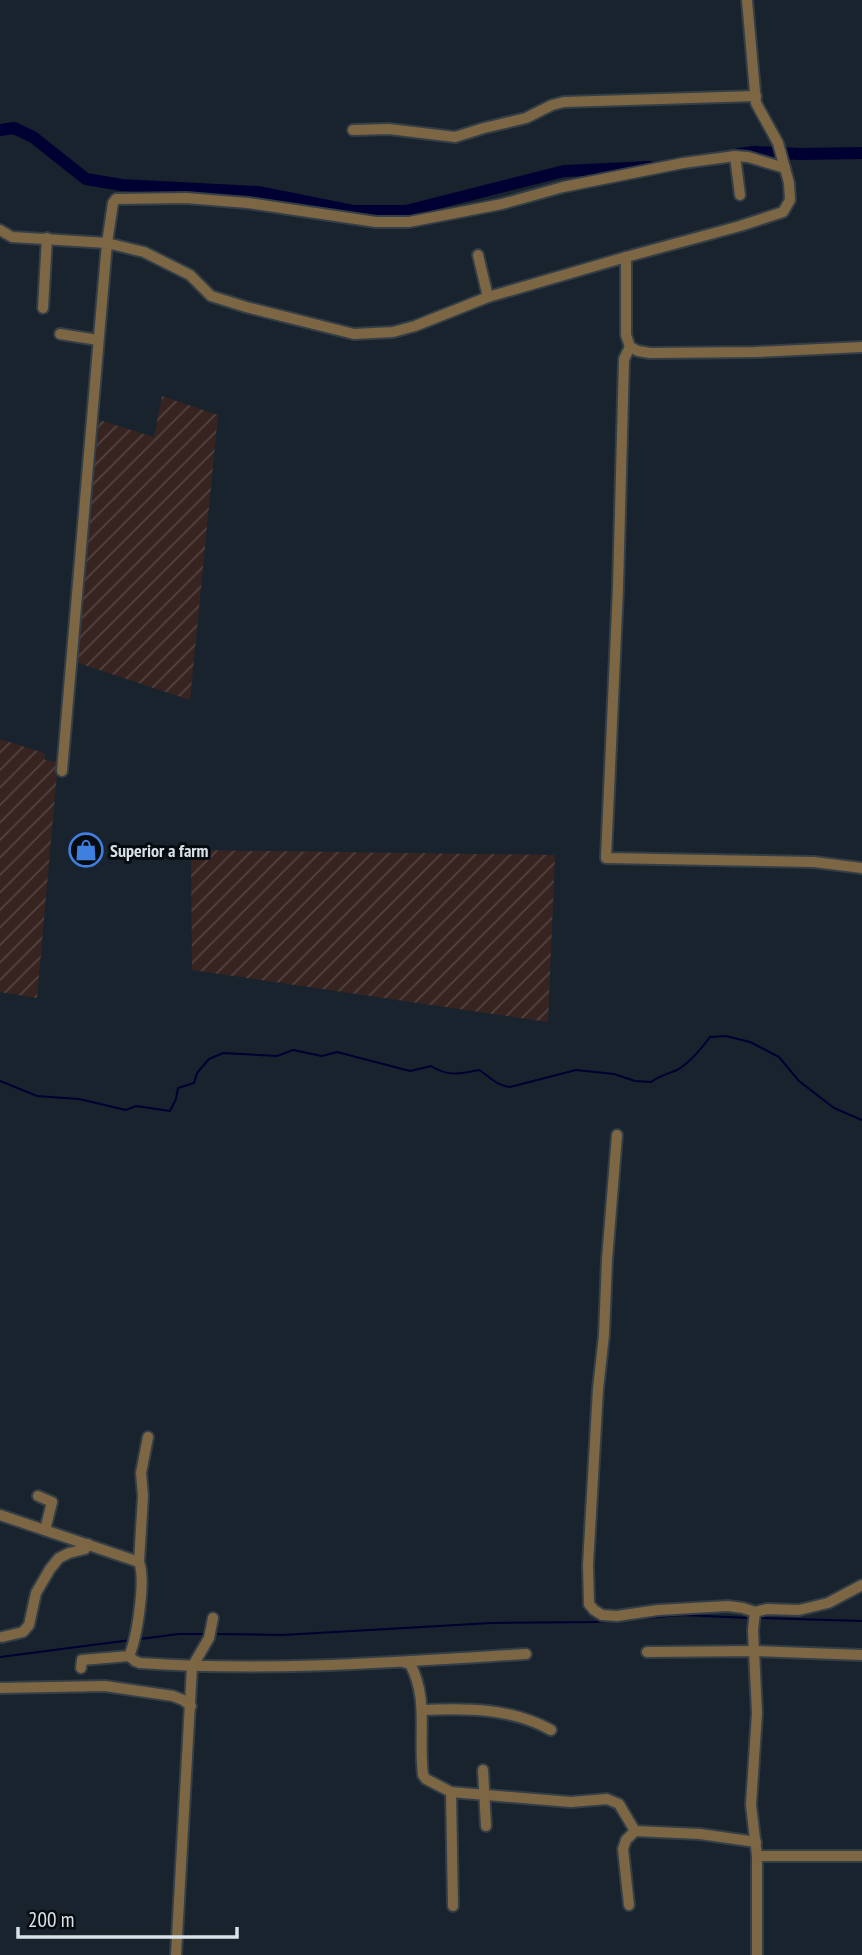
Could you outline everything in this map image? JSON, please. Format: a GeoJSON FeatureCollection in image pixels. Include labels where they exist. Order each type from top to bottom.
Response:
{"type":"FeatureCollection","features":[{"type":"Feature","properties":{"kind":"street"},"geometry":{"type":"LineString","coordinates":[[0,230],[12,237],[107,243],[144,253],[168,262],[190,275],[211,296],[354,334],[393,332],[415,326],[488,297],[740,226],[783,212],[790,200],[789,183],[778,143],[756,103],[747,0]]}},
{"type":"Feature","properties":{"kind":"street"},"geometry":{"type":"LineString","coordinates":[[353,130],[388,129],[455,136],[526,118],[564,102],[756,96]]}},
{"type":"Feature","properties":{"kind":"street"},"geometry":{"type":"LineString","coordinates":[[62,771],[107,243],[113,203],[116,199],[186,198],[248,203],[376,222],[409,222],[502,204],[563,187],[670,165],[736,156],[784,165]]}},
{"type":"Feature","properties":{"kind":"street"},"geometry":{"type":"LineString","coordinates":[[736,156],[740,195]]}},
{"type":"Feature","properties":{"kind":"street"},"geometry":{"type":"LineString","coordinates":[[43,307],[47,238]]}},
{"type":"Feature","properties":{"kind":"street"},"geometry":{"type":"LineString","coordinates":[[478,255],[488,297]]}},
{"type":"Feature","properties":{"kind":"street"},"geometry":{"type":"LineString","coordinates":[[626,257],[626,335],[630,347],[624,359],[619,575],[606,858],[814,862],[862,868]]}},
{"type":"Feature","properties":{"kind":"street"},"geometry":{"type":"LineString","coordinates":[[60,334],[98,340]]}},
{"type":"Feature","properties":{"kind":"street"},"geometry":{"type":"LineString","coordinates":[[630,347],[650,353],[732,353],[862,347]]}},
{"type":"Feature","properties":{"kind":"street"},"geometry":{"type":"LineString","coordinates":[[617,1135],[598,1389],[588,1565],[589,1604],[602,1615],[617,1616],[659,1610],[728,1606],[743,1608],[754,1614],[767,1609],[799,1610],[814,1607],[828,1603],[862,1585]]}},
{"type":"Feature","properties":{"kind":"street"},"geometry":{"type":"LineString","coordinates":[[129,1656],[134,1644],[142,1581],[139,1562],[143,1496],[141,1473],[148,1437]]}},
{"type":"Feature","properties":{"kind":"street"},"geometry":{"type":"LineString","coordinates":[[38,1496],[52,1502],[45,1530]]}},
{"type":"Feature","properties":{"kind":"street"},"geometry":{"type":"LineString","coordinates":[[0,1514],[139,1562]]}},
{"type":"Feature","properties":{"kind":"street"},"geometry":{"type":"LineString","coordinates":[[2,1637],[23,1632],[29,1625],[36,1593],[50,1569],[60,1558],[85,1549],[88,1544]]}},
{"type":"Feature","properties":{"kind":"street"},"geometry":{"type":"LineString","coordinates":[[754,1614],[757,1713],[751,1805],[757,1856],[757,1955]]}},
{"type":"Feature","properties":{"kind":"street"},"geometry":{"type":"LineString","coordinates":[[176,1955],[192,1667],[209,1634],[213,1618]]}},
{"type":"Feature","properties":{"kind":"street"},"geometry":{"type":"LineString","coordinates":[[647,1652],[755,1651],[862,1655]]}},
{"type":"Feature","properties":{"kind":"street"},"geometry":{"type":"LineString","coordinates":[[80,1668],[82,1660],[85,1659],[129,1656],[140,1663],[192,1667],[277,1667],[526,1654]]}},
{"type":"Feature","properties":{"kind":"street"},"geometry":{"type":"LineString","coordinates":[[403,1662],[410,1664],[414,1671],[423,1710],[423,1775],[426,1779],[452,1792],[571,1802],[607,1798],[619,1804],[635,1831]]}},
{"type":"Feature","properties":{"kind":"street"},"geometry":{"type":"LineString","coordinates":[[0,1688],[105,1686],[173,1696],[191,1706]]}},
{"type":"Feature","properties":{"kind":"street"},"geometry":{"type":"LineString","coordinates":[[423,1710],[473,1709],[513,1714],[551,1730]]}},
{"type":"Feature","properties":{"kind":"street"},"geometry":{"type":"LineString","coordinates":[[483,1770],[486,1826]]}},
{"type":"Feature","properties":{"kind":"street"},"geometry":{"type":"LineString","coordinates":[[452,1792],[453,1906]]}},
{"type":"Feature","properties":{"kind":"street"},"geometry":{"type":"LineString","coordinates":[[629,1905],[623,1849],[626,1840],[635,1831],[700,1834],[755,1842]]}},
{"type":"Feature","properties":{"kind":"street"},"geometry":{"type":"LineString","coordinates":[[757,1856],[862,1856]]}},
{"type":"Feature","properties":{"kind":"shaded area"},"geometry":{"type":"Polygon","coordinates":[[[162,396],[218,415],[190,700],[75,662],[99,420],[154,437],[162,396]]]}},
{"type":"Feature","properties":{"kind":"shaded area"},"geometry":{"type":"Polygon","coordinates":[[[0,739],[44,753],[45,760],[58,762],[37,998],[0,992],[0,739]]]}},
{"type":"Feature","properties":{"kind":"shaded area"},"geometry":{"type":"Polygon","coordinates":[[[191,850],[555,855],[548,1022],[192,970],[191,850]]]}},
{"type":"Feature","properties":{"kind":"waterway"},"geometry":{"type":"LineString","coordinates":[[0,130],[14,128],[33,137],[86,179],[122,185],[258,192],[353,211],[406,211],[564,171],[650,167]]}},
{"type":"Feature","properties":{"kind":"waterway"},"geometry":{"type":"LineString","coordinates":[[738,154],[862,153]]}},
{"type":"Feature","properties":{"kind":"waterway"},"geometry":{"type":"LineString","coordinates":[[0,1081],[37,1096],[79,1099],[126,1110],[136,1106],[170,1111],[178,1088],[194,1083],[197,1073],[209,1059],[223,1053],[277,1056],[293,1050],[322,1056],[337,1052],[410,1071],[431,1066],[449,1073],[479,1070],[497,1083],[510,1087],[576,1070],[651,1082],[686,1064],[710,1037],[726,1036],[750,1042],[779,1057],[799,1081],[834,1108],[862,1120]]}},
{"type":"Feature","properties":{"kind":"waterway"},"geometry":{"type":"LineString","coordinates":[[213,1634],[283,1635],[491,1623],[595,1622],[682,1615],[749,1618]]}},
{"type":"Feature","properties":{"kind":"waterway"},"geometry":{"type":"LineString","coordinates":[[758,1618],[862,1621]]}},
{"type":"Feature","properties":{"kind":"waterway"},"geometry":{"type":"LineString","coordinates":[[140,1639],[204,1634]]}},
{"type":"Feature","properties":{"kind":"waterway"},"geometry":{"type":"LineString","coordinates":[[0,1657],[131,1640]]}},
{"type":"Feature","properties":{"kind":"place","name":"Superior a farm"},"geometry":{"type":"Point","coordinates":[86,850]}}]}
